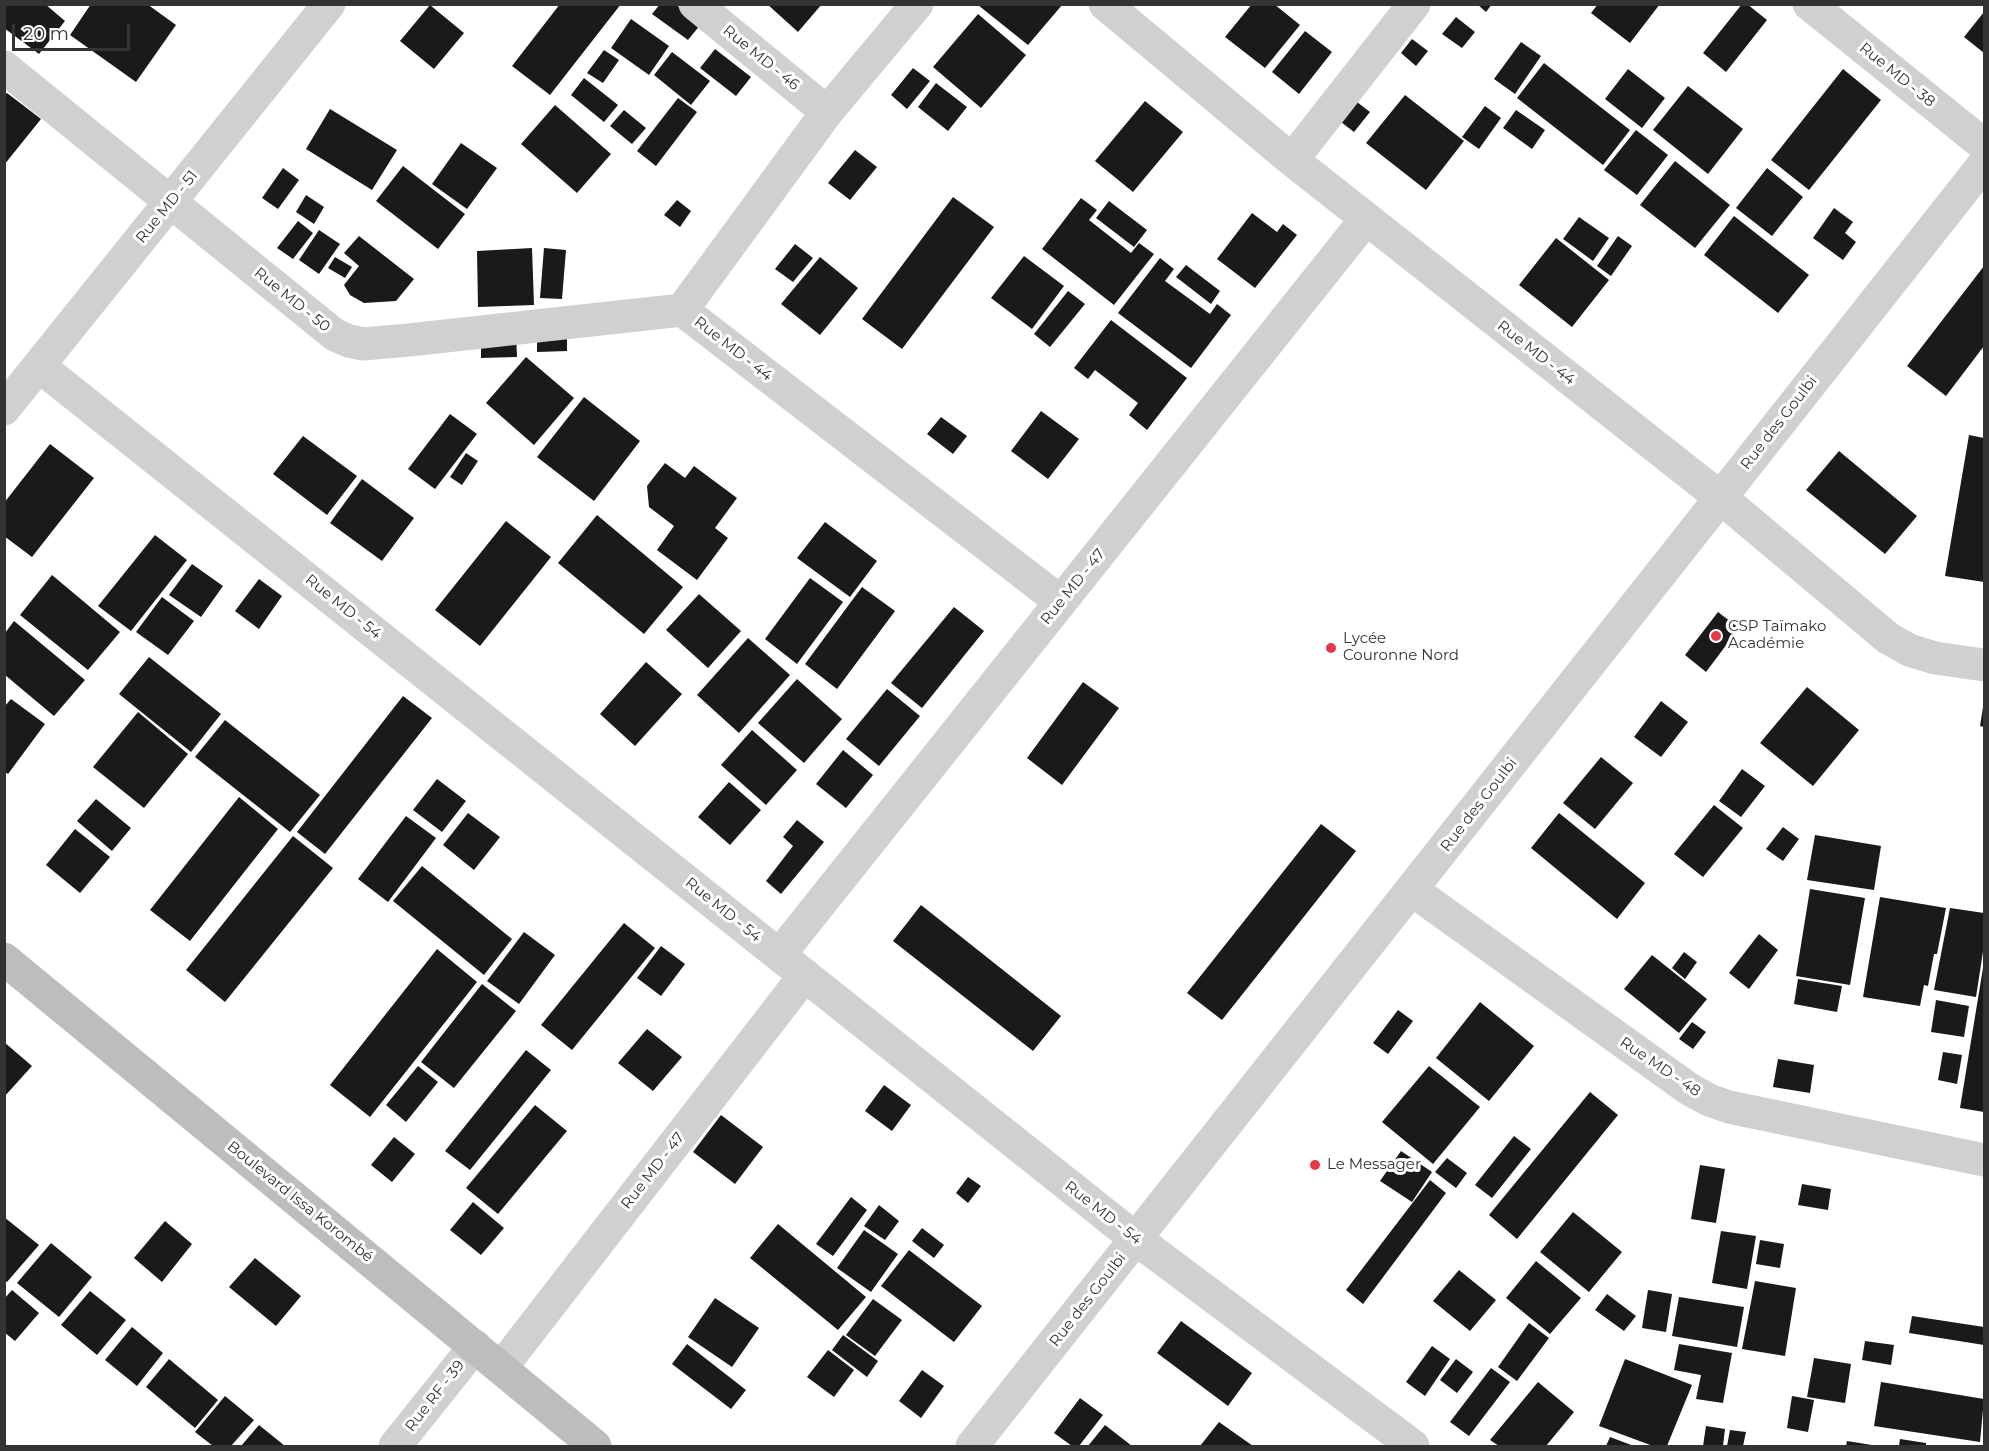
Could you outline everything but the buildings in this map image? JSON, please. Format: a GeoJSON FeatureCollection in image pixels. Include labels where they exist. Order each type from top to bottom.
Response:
{"type":"FeatureCollection","features":[{"type":"Feature","properties":{"kind":"street","name":"Rue MD - 51"},"geometry":{"type":"LineString","coordinates":[[4,409],[329,4]]}},
{"type":"Feature","properties":{"kind":"street","name":"Rue MD - 46"},"geometry":{"type":"LineString","coordinates":[[694,4],[827,112]]}},
{"type":"Feature","properties":{"kind":"street","name":"Rue MD - 44"},"geometry":{"type":"LineString","coordinates":[[917,4],[827,112],[682,309],[1061,602]]}},
{"type":"Feature","properties":{"kind":"street","name":"Rue MD - 44"},"geometry":{"type":"LineString","coordinates":[[1105,4],[1292,160],[1720,498],[1888,638],[1909,650],[1935,658],[1984,665]]}},
{"type":"Feature","properties":{"kind":"street"},"geometry":{"type":"LineString","coordinates":[[1292,160],[1414,4]]}},
{"type":"Feature","properties":{"kind":"street","name":"Rue MD - 38"},"geometry":{"type":"LineString","coordinates":[[1809,4],[1984,145]]}},
{"type":"Feature","properties":{"kind":"street","name":"Rue MD - 50"},"geometry":{"type":"LineString","coordinates":[[4,67],[335,335],[348,341],[363,344],[409,340],[682,309]]}},
{"type":"Feature","properties":{"kind":"street","name":"Rue des Goulbi"},"geometry":{"type":"LineString","coordinates":[[972,1446],[1984,164]]}},
{"type":"Feature","properties":{"kind":"street","name":"Rue MD - 47"},"geometry":{"type":"LineString","coordinates":[[780,954],[1366,219]]}},
{"type":"Feature","properties":{"kind":"street","name":"Rue MD - 54"},"geometry":{"type":"LineString","coordinates":[[39,366],[1136,1239],[1413,1446]]}},
{"type":"Feature","properties":{"kind":"street","name":"Rue MD - 48"},"geometry":{"type":"LineString","coordinates":[[1412,890],[1689,1089],[1709,1100],[1729,1107],[1984,1160]]}},
{"type":"Feature","properties":{"kind":"street","name":"Boulevard Issa Korombé"},"geometry":{"type":"LineString","coordinates":[[4,959],[595,1446]]}},
{"type":"Feature","properties":{"kind":"street","name":"Rue MD - 47"},"geometry":{"type":"LineString","coordinates":[[501,1368],[805,975]]}},
{"type":"Feature","properties":{"kind":"street","name":"Rue RF - 39"},"geometry":{"type":"LineString","coordinates":[[395,1446],[475,1346]]}},
{"type":"Feature","properties":{"kind":"place","name":"CSP Taïmako Académie"},"geometry":{"type":"Point","coordinates":[1716,636]}},
{"type":"Feature","properties":{"kind":"place","name":"Lycée Couronne Nord"},"geometry":{"type":"Point","coordinates":[1331,648]}},
{"type":"Feature","properties":{"kind":"place","name":"Le Messager"},"geometry":{"type":"Point","coordinates":[1315,1165]}}]}
